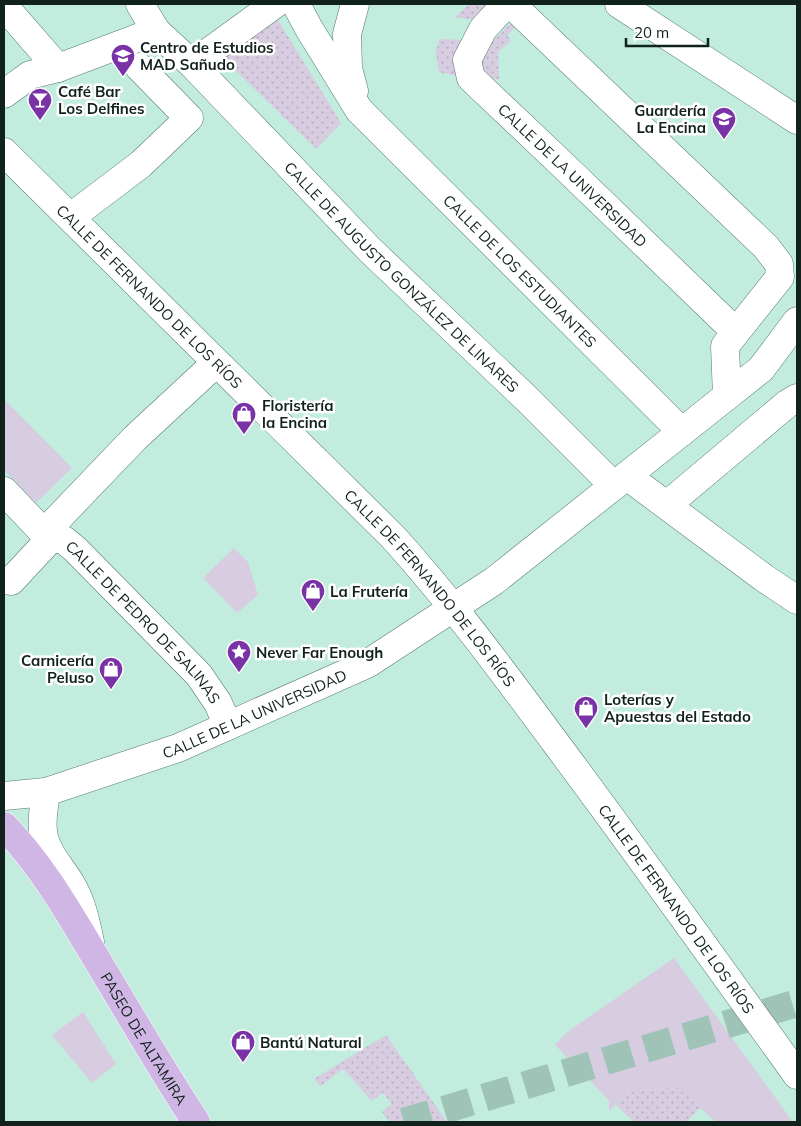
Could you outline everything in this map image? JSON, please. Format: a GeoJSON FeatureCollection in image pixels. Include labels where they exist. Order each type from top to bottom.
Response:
{"type":"FeatureCollection","features":[{"type":"Feature","properties":{"kind":"main road","name":"PASEO DE ALTAMIRA"},"geometry":{"type":"LineString","coordinates":[[4,826],[36,863],[61,900],[168,1079],[196,1122]]}},
{"type":"Feature","properties":{"kind":"main road","name":"PASEO DE ALTAMIRA"},"geometry":{"type":"LineString","coordinates":[[4,855],[25,868],[61,900]]}},
{"type":"Feature","properties":{"kind":"street","name":"CALLE DE AUGUSTO GONZÁLEZ DE LINARES"},"geometry":{"type":"LineString","coordinates":[[140,4],[156,31],[192,64],[370,250],[527,398],[620,481]]}},
{"type":"Feature","properties":{"kind":"street"},"geometry":{"type":"LineString","coordinates":[[192,64],[275,4]]}},
{"type":"Feature","properties":{"kind":"street","name":"CALLE DE LOS ESTUDIANTES"},"geometry":{"type":"LineString","coordinates":[[296,4],[308,28],[359,110],[682,432]]}},
{"type":"Feature","properties":{"kind":"street"},"geometry":{"type":"LineString","coordinates":[[355,4],[347,34],[348,68],[359,110]]}},
{"type":"Feature","properties":{"kind":"street","name":"CALLE DE LA UNIVERSIDAD"},"geometry":{"type":"LineString","coordinates":[[506,4],[483,29],[468,60],[471,78],[736,332]]}},
{"type":"Feature","properties":{"kind":"street"},"geometry":{"type":"LineString","coordinates":[[512,4],[766,247],[779,264],[780,276],[725,346],[727,396]]}},
{"type":"Feature","properties":{"kind":"street"},"geometry":{"type":"LineString","coordinates":[[619,4],[797,120]]}},
{"type":"Feature","properties":{"kind":"street"},"geometry":{"type":"LineString","coordinates":[[4,6],[58,68]]}},
{"type":"Feature","properties":{"kind":"street"},"geometry":{"type":"LineString","coordinates":[[4,94],[30,75],[58,68],[156,31]]}},
{"type":"Feature","properties":{"kind":"street"},"geometry":{"type":"LineString","coordinates":[[71,218],[141,164],[189,118],[139,67]]}},
{"type":"Feature","properties":{"kind":"street","name":"CALLE DE FERNANDO DE LOS RÍOS"},"geometry":{"type":"LineString","coordinates":[[4,152],[393,537],[454,608],[625,836],[797,1075]]}},
{"type":"Feature","properties":{"kind":"street","name":"CALLE DE LA UNIVERSIDAD"},"geometry":{"type":"LineString","coordinates":[[4,796],[46,792],[178,748],[367,664],[494,581],[761,369],[797,321]]}},
{"type":"Feature","properties":{"kind":"street"},"geometry":{"type":"LineString","coordinates":[[4,580],[11,581],[48,536],[135,438],[216,363]]}},
{"type":"Feature","properties":{"kind":"street"},"geometry":{"type":"LineString","coordinates":[[667,505],[797,398]]}},
{"type":"Feature","properties":{"kind":"street"},"geometry":{"type":"LineString","coordinates":[[620,481],[667,505],[764,578],[797,600]]}},
{"type":"Feature","properties":{"kind":"street","name":"CALLE DE PEDRO DE SALINAS"},"geometry":{"type":"LineString","coordinates":[[4,491],[48,536],[64,540],[75,550],[199,675],[218,703],[228,726]]}},
{"type":"Feature","properties":{"kind":"street","name":"PASEO DE ALTAMIRA"},"geometry":{"type":"LineString","coordinates":[[46,792],[43,819],[44,841],[72,885],[83,912],[93,954]]}},
{"type":"Feature","properties":{"kind":"shaded area"},"geometry":{"type":"Polygon","coordinates":[[[469,4],[496,4],[480,21],[455,17],[469,4]]]}},
{"type":"Feature","properties":{"kind":"shaded area"},"geometry":{"type":"Polygon","coordinates":[[[273,12],[341,123],[316,149],[219,54],[273,12]]]}},
{"type":"Feature","properties":{"kind":"shaded area"},"geometry":{"type":"Polygon","coordinates":[[[510,24],[517,26],[507,35],[511,41],[498,52],[499,79],[487,78],[479,63],[482,52],[510,24]]]}},
{"type":"Feature","properties":{"kind":"shaded area"},"geometry":{"type":"Polygon","coordinates":[[[439,39],[464,40],[456,76],[439,72],[436,52],[439,39]]]}},
{"type":"Feature","properties":{"kind":"shaded area"},"geometry":{"type":"Polygon","coordinates":[[[4,399],[72,468],[36,503],[4,470],[4,399]]]}},
{"type":"Feature","properties":{"kind":"shaded area"},"geometry":{"type":"Polygon","coordinates":[[[234,548],[248,562],[258,595],[237,613],[203,578],[234,548]]]}},
{"type":"Feature","properties":{"kind":"shaded area"},"geometry":{"type":"Polygon","coordinates":[[[674,958],[793,1122],[716,1122],[677,1087],[629,1092],[609,1111],[609,1101],[555,1045],[566,1033],[674,958]]]}},
{"type":"Feature","properties":{"kind":"shaded area"},"geometry":{"type":"Polygon","coordinates":[[[83,1012],[116,1064],[92,1083],[52,1035],[83,1012]]]}},
{"type":"Feature","properties":{"kind":"shaded area"},"geometry":{"type":"Polygon","coordinates":[[[386,1035],[447,1122],[390,1122],[382,1112],[392,1104],[383,1093],[372,1101],[344,1070],[341,1070],[321,1086],[314,1079],[386,1035]]]}},
{"type":"Feature","properties":{"kind":"shaded area"},"geometry":{"type":"Polygon","coordinates":[[[677,1087],[701,1107],[686,1122],[634,1122],[616,1105],[629,1092],[677,1087]]]}},
{"type":"Feature","properties":{"kind":"tunnel"},"geometry":{"type":"LineString","coordinates":[[404,1122],[797,1003]]}},
{"type":"Feature","properties":{"kind":"place","name":"Centro de Estudios MAD Sañudo"},"geometry":{"type":"Point","coordinates":[123,77]}},
{"type":"Feature","properties":{"kind":"place","name":"Café Bar Los Delfines"},"geometry":{"type":"Point","coordinates":[40,121]}},
{"type":"Feature","properties":{"kind":"place","name":"Guardería La Encina"},"geometry":{"type":"Point","coordinates":[724,140]}},
{"type":"Feature","properties":{"kind":"place","name":"Floristería la Encina"},"geometry":{"type":"Point","coordinates":[244,435]}},
{"type":"Feature","properties":{"kind":"place","name":"La Frutería"},"geometry":{"type":"Point","coordinates":[313,612]}},
{"type":"Feature","properties":{"kind":"place","name":"Never Far Enough"},"geometry":{"type":"Point","coordinates":[239,673]}},
{"type":"Feature","properties":{"kind":"place","name":"Carnicería Peluso"},"geometry":{"type":"Point","coordinates":[111,690]}},
{"type":"Feature","properties":{"kind":"place","name":"Loterías y Apuestas del Estado"},"geometry":{"type":"Point","coordinates":[586,729]}},
{"type":"Feature","properties":{"kind":"place","name":"Bantú Natural"},"geometry":{"type":"Point","coordinates":[243,1063]}}]}
